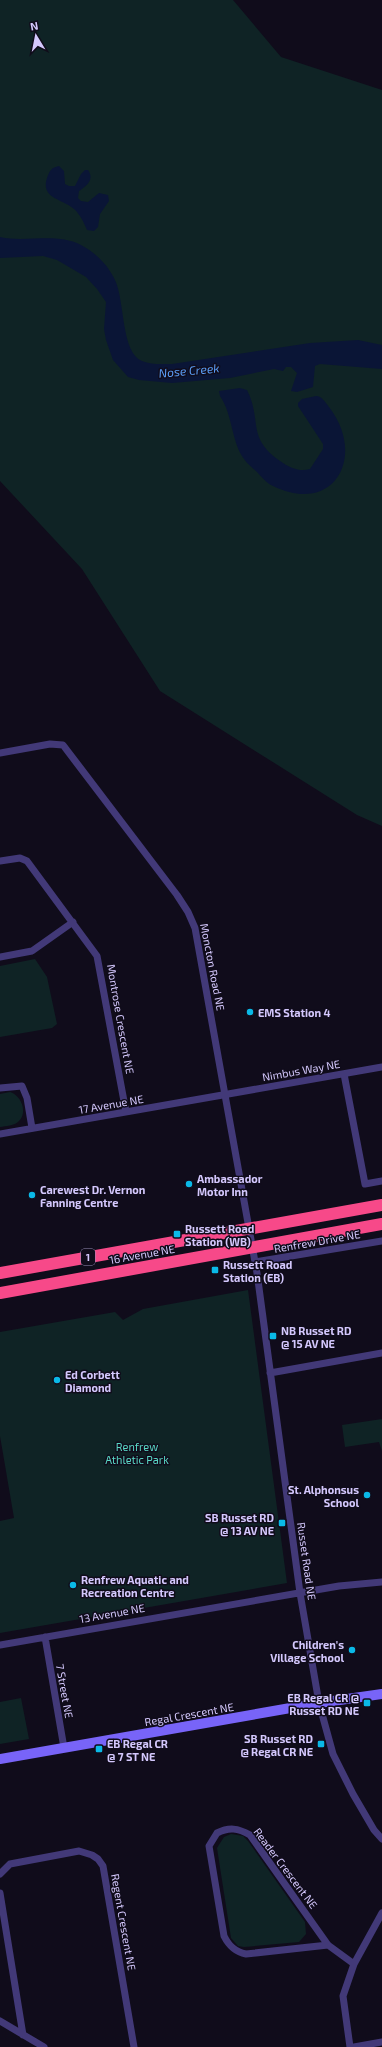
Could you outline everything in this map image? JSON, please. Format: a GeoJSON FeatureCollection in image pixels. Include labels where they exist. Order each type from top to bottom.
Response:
{"type":"FeatureCollection","features":[{"type":"Feature","properties":{"kind":"highway","name":"16 Avenue NE"},"geometry":{"type":"LineString","coordinates":[[0,1272],[382,1205]]}},
{"type":"Feature","properties":{"kind":"highway","name":"16 Avenue NE"},"geometry":{"type":"LineString","coordinates":[[0,1292],[382,1224]]}},
{"type":"Feature","properties":{"kind":"street","name":"Moncton Road NE"},"geometry":{"type":"LineString","coordinates":[[0,753],[50,744],[63,745],[183,903],[192,920],[197,937],[252,1248]]}},
{"type":"Feature","properties":{"kind":"street","name":"Montrose Crescent NE"},"geometry":{"type":"LineString","coordinates":[[0,861],[20,858],[27,861],[92,947],[100,962],[126,1112]]}},
{"type":"Feature","properties":{"kind":"street"},"geometry":{"type":"LineString","coordinates":[[0,957],[32,951],[73,922]]}},
{"type":"Feature","properties":{"kind":"street","name":"Nimbus Way NE"},"geometry":{"type":"LineString","coordinates":[[225,1095],[382,1067]]}},
{"type":"Feature","properties":{"kind":"street"},"geometry":{"type":"LineString","coordinates":[[344,1074],[365,1184],[382,1181]]}},
{"type":"Feature","properties":{"kind":"street"},"geometry":{"type":"LineString","coordinates":[[0,1088],[22,1086],[27,1098],[32,1128]]}},
{"type":"Feature","properties":{"kind":"street","name":"17 Avenue NE"},"geometry":{"type":"LineString","coordinates":[[0,1134],[225,1095]]}},
{"type":"Feature","properties":{"kind":"street","name":"Renfrew Drive NE"},"geometry":{"type":"LineString","coordinates":[[255,1262],[382,1241]]}},
{"type":"Feature","properties":{"kind":"street","name":"Russet Road NE"},"geometry":{"type":"LineString","coordinates":[[252,1248],[300,1592],[319,1703],[333,1754],[356,1800],[374,1830],[382,1840]]}},
{"type":"Feature","properties":{"kind":"street"},"geometry":{"type":"LineString","coordinates":[[270,1373],[382,1353]]}},
{"type":"Feature","properties":{"kind":"street","name":"13 Avenue NE"},"geometry":{"type":"LineString","coordinates":[[0,1645],[300,1592],[339,1586],[382,1582]]}},
{"type":"Feature","properties":{"kind":"street","name":"7 Street NE"},"geometry":{"type":"LineString","coordinates":[[45,1637],[64,1748]]}},
{"type":"Feature","properties":{"kind":"street","name":"Regal Crescent NE"},"geometry":{"type":"LineString","coordinates":[[0,1759],[319,1703],[382,1694]]}},
{"type":"Feature","properties":{"kind":"street","name":"Reader Crescent NE"},"geometry":{"type":"LineString","coordinates":[[328,1945],[246,1954],[240,1953],[229,1945],[224,1936],[209,1846],[217,1833],[229,1828],[239,1830],[250,1835],[328,1945],[354,1964]]}},
{"type":"Feature","properties":{"kind":"street","name":"Regent Crescent NE"},"geometry":{"type":"LineString","coordinates":[[0,1874],[10,1864],[79,1851],[92,1855],[98,1859],[103,1866],[134,2047]]}},
{"type":"Feature","properties":{"kind":"street"},"geometry":{"type":"LineString","coordinates":[[0,1893],[23,2035]]}},
{"type":"Feature","properties":{"kind":"street"},"geometry":{"type":"LineString","coordinates":[[350,2047],[343,1996],[354,1964],[382,1913]]}},
{"type":"Feature","properties":{"kind":"street"},"geometry":{"type":"LineString","coordinates":[[0,2020],[44,2047]]}},
{"type":"Feature","properties":{"kind":"street"},"geometry":{"type":"LineString","coordinates":[[354,2047],[382,2042]]}},
{"type":"Feature","properties":{"kind":"green space"},"geometry":{"type":"Polygon","coordinates":[[[0,0],[233,0],[281,57],[382,90],[382,826],[357,815],[160,691],[82,569],[0,481],[0,0]]]}},
{"type":"Feature","properties":{"kind":"green space"},"geometry":{"type":"Polygon","coordinates":[[[35,959],[47,977],[57,1024],[52,1028],[0,1037],[0,966],[35,959]]]}},
{"type":"Feature","properties":{"kind":"green space"},"geometry":{"type":"Polygon","coordinates":[[[10,1092],[20,1100],[22,1104],[22,1117],[15,1124],[0,1127],[0,1094],[10,1092]]]}},
{"type":"Feature","properties":{"kind":"green space","name":"Renfrew Athletic Park"},"geometry":{"type":"Polygon","coordinates":[[[248,1290],[287,1583],[0,1633],[0,1521],[14,1518],[0,1436],[0,1332],[115,1312],[123,1320],[143,1309],[248,1290]]]}},
{"type":"Feature","properties":{"kind":"green space"},"geometry":{"type":"Polygon","coordinates":[[[382,1419],[382,1451],[379,1442],[345,1447],[342,1425],[382,1419]]]}},
{"type":"Feature","properties":{"kind":"green space"},"geometry":{"type":"Polygon","coordinates":[[[21,1698],[29,1739],[0,1744],[0,1702],[21,1698]]]}},
{"type":"Feature","properties":{"kind":"green space"},"geometry":{"type":"Polygon","coordinates":[[[231,1834],[243,1836],[248,1841],[305,1922],[306,1934],[299,1942],[244,1947],[238,1946],[231,1938],[217,1848],[224,1837],[231,1834]]]}},
{"type":"Feature","properties":{"kind":"water"},"geometry":{"type":"Polygon","coordinates":[[[59,166],[64,171],[65,184],[69,186],[75,186],[81,174],[85,170],[88,170],[91,177],[87,185],[79,191],[78,198],[81,201],[88,202],[99,193],[108,195],[109,201],[100,214],[98,227],[94,231],[87,230],[76,211],[70,206],[54,198],[47,190],[46,185],[49,173],[52,169],[59,166]]]}},
{"type":"Feature","properties":{"kind":"water","name":"Nose Creek"},"geometry":{"type":"Polygon","coordinates":[[[0,237],[10,239],[61,239],[81,245],[97,256],[109,269],[115,280],[130,348],[135,356],[142,361],[157,364],[172,364],[310,343],[358,340],[382,345],[382,369],[320,364],[315,366],[313,387],[297,392],[291,391],[297,373],[291,367],[286,367],[283,371],[274,369],[230,378],[172,383],[139,380],[128,377],[113,360],[104,329],[106,302],[97,289],[86,277],[57,260],[43,256],[0,258],[0,237]]]}},
{"type":"Feature","properties":{"kind":"water"},"geometry":{"type":"Polygon","coordinates":[[[240,388],[247,390],[252,401],[259,437],[264,446],[271,454],[283,463],[299,470],[310,469],[323,449],[323,444],[298,406],[298,403],[302,399],[316,396],[323,400],[340,426],[345,444],[344,461],[338,476],[328,487],[313,493],[294,493],[266,482],[247,463],[240,452],[219,391],[240,388]]]}},
{"type":"Feature","properties":{"kind":"place","name":"EMS Station 4"},"geometry":{"type":"Point","coordinates":[250,1012]}},
{"type":"Feature","properties":{"kind":"place","name":"Ambassador Motor Inn"},"geometry":{"type":"Point","coordinates":[189,1184]}},
{"type":"Feature","properties":{"kind":"place","name":"Carewest Dr. Vernon Fanning Centre"},"geometry":{"type":"Point","coordinates":[32,1195]}},
{"type":"Feature","properties":{"kind":"place","name":"Russett Road Station (WB)"},"geometry":{"type":"Point","coordinates":[177,1234]}},
{"type":"Feature","properties":{"kind":"place","name":"Russett Road Station (EB)"},"geometry":{"type":"Point","coordinates":[215,1270]}},
{"type":"Feature","properties":{"kind":"place","name":"NB Russet RD @ 15 AV NE"},"geometry":{"type":"Point","coordinates":[273,1336]}},
{"type":"Feature","properties":{"kind":"place","name":"Ed Corbett Diamond"},"geometry":{"type":"Point","coordinates":[57,1380]}},
{"type":"Feature","properties":{"kind":"place","name":"St. Alphonsus School"},"geometry":{"type":"Point","coordinates":[367,1495]}},
{"type":"Feature","properties":{"kind":"place","name":"SB Russet RD @ 13 AV NE"},"geometry":{"type":"Point","coordinates":[282,1523]}},
{"type":"Feature","properties":{"kind":"place","name":"Renfrew Aquatic and Recreation Centre"},"geometry":{"type":"Point","coordinates":[73,1585]}},
{"type":"Feature","properties":{"kind":"place","name":"Children's Village School"},"geometry":{"type":"Point","coordinates":[352,1650]}},
{"type":"Feature","properties":{"kind":"place","name":"EB Regal CR @ Russet RD NE"},"geometry":{"type":"Point","coordinates":[367,1703]}},
{"type":"Feature","properties":{"kind":"place","name":"SB Russet RD @ Regal CR NE"},"geometry":{"type":"Point","coordinates":[321,1744]}},
{"type":"Feature","properties":{"kind":"place","name":"EB Regal CR @ 7 ST NE"},"geometry":{"type":"Point","coordinates":[99,1749]}}]}
